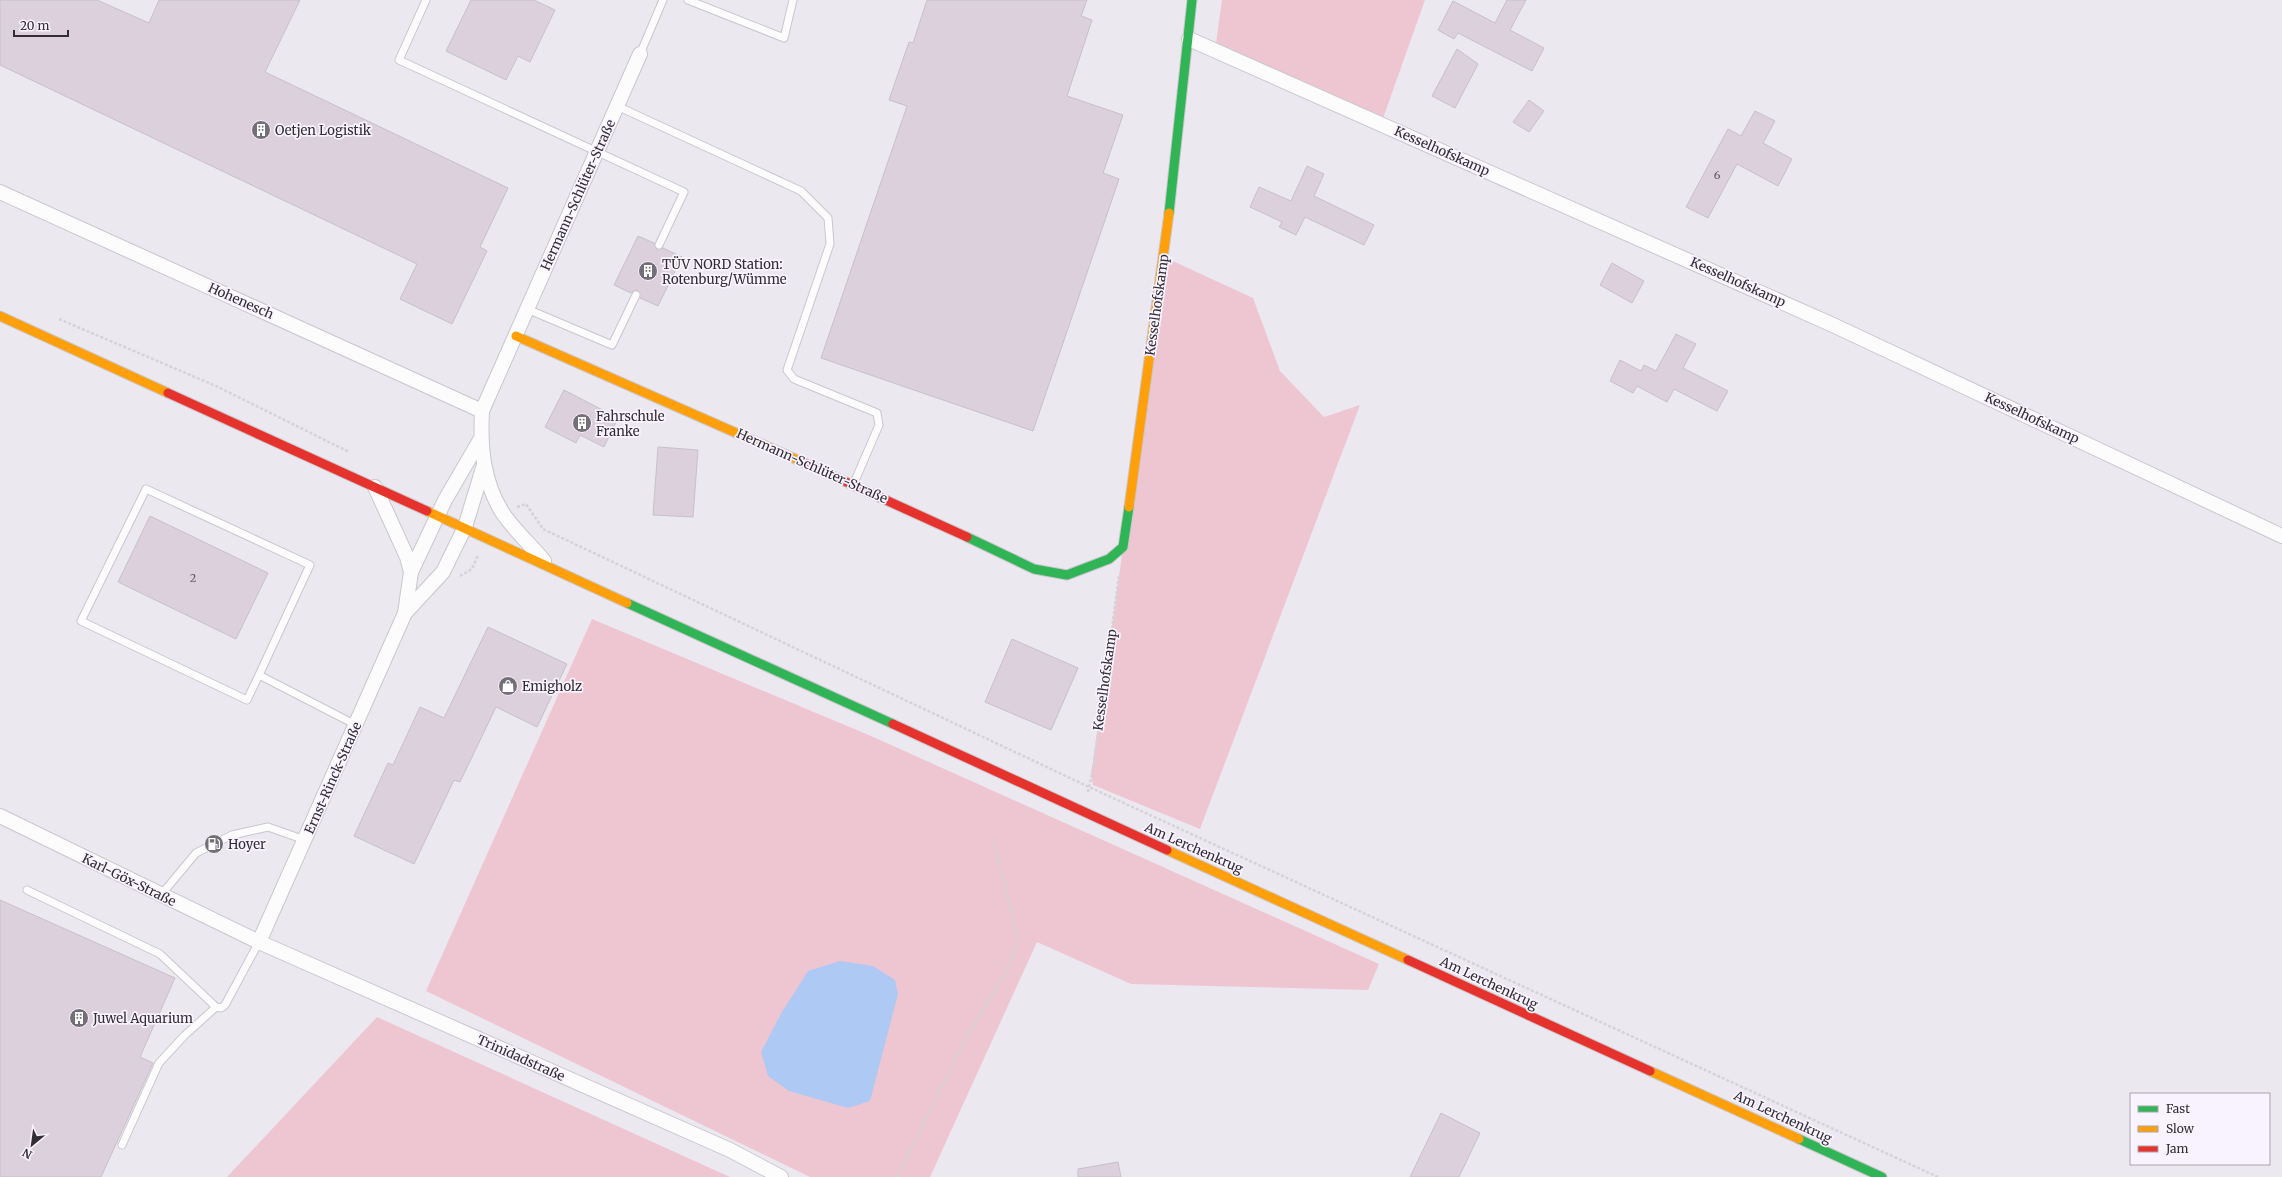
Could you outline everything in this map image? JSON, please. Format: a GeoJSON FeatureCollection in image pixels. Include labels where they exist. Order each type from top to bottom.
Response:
{"type":"FeatureCollection","features":[{"type":"Feature","properties":{"kind":"main road","name":"Kesselhofskamp"},"geometry":{"type":"LineString","coordinates":[[1123,547],[1164,257],[1189,39],[1192,0]]}},
{"type":"Feature","properties":{"kind":"main road","name":"Am Lerchenkrug"},"geometry":{"type":"LineString","coordinates":[[0,316],[547,564],[1084,812],[1882,1177]]}},
{"type":"Feature","properties":{"kind":"main road","name":"Hermann-Schlüter-Straße"},"geometry":{"type":"LineString","coordinates":[[516,336],[853,484],[1034,569],[1067,575],[1109,559],[1123,547]]}},
{"type":"Feature","properties":{"kind":"street","name":"Kesselhofskamp"},"geometry":{"type":"LineString","coordinates":[[1189,39],[1833,325],[2282,536]]}},
{"type":"Feature","properties":{"kind":"street","name":"Hermann-Schlüter-Straße"},"geometry":{"type":"LineString","coordinates":[[547,564],[502,512],[483,468],[480,440],[482,411],[640,54]]}},
{"type":"Feature","properties":{"kind":"street","name":"Hohenesch"},"geometry":{"type":"LineString","coordinates":[[0,192],[482,411]]}},
{"type":"Feature","properties":{"kind":"street","name":"Hermann-Schlüter-Straße"},"geometry":{"type":"LineString","coordinates":[[437,515],[480,440]]}},
{"type":"Feature","properties":{"kind":"street","name":"Hermann-Schlüter-Straße"},"geometry":{"type":"LineString","coordinates":[[465,528],[483,468]]}},
{"type":"Feature","properties":{"kind":"street","name":"Ernst-Rinck-Straße"},"geometry":{"type":"LineString","coordinates":[[375,486],[407,557],[411,572]]}},
{"type":"Feature","properties":{"kind":"street","name":"Ernst-Rinck-Straße"},"geometry":{"type":"LineString","coordinates":[[259,942],[405,613],[411,572],[437,515]]}},
{"type":"Feature","properties":{"kind":"street","name":"Ernst-Rinck-Straße"},"geometry":{"type":"LineString","coordinates":[[405,613],[443,572],[465,528]]}},
{"type":"Feature","properties":{"kind":"street","name":"Karl-Göx-Straße"},"geometry":{"type":"LineString","coordinates":[[0,816],[259,942]]}},
{"type":"Feature","properties":{"kind":"street","name":"Trinidadstraße"},"geometry":{"type":"LineString","coordinates":[[259,942],[730,1150],[781,1177]]}},
{"type":"Feature","properties":{"kind":"lane"},"geometry":{"type":"LineString","coordinates":[[426,0],[399,60],[684,192],[658,246]]}},
{"type":"Feature","properties":{"kind":"lane"},"geometry":{"type":"LineString","coordinates":[[640,54],[663,0]]}},
{"type":"Feature","properties":{"kind":"lane"},"geometry":{"type":"LineString","coordinates":[[688,0],[784,38],[793,0]]}},
{"type":"Feature","properties":{"kind":"lane"},"geometry":{"type":"LineString","coordinates":[[617,106],[801,191],[828,218],[830,244],[788,370],[794,379],[877,413],[879,425],[853,484]]}},
{"type":"Feature","properties":{"kind":"lane"},"geometry":{"type":"LineString","coordinates":[[527,309],[612,345],[636,295]]}},
{"type":"Feature","properties":{"kind":"lane"},"geometry":{"type":"LineString","coordinates":[[146,489],[310,565],[259,674],[247,700],[81,621],[146,489]]}},
{"type":"Feature","properties":{"kind":"lane"},"geometry":{"type":"LineString","coordinates":[[259,674],[356,725]]}},
{"type":"Feature","properties":{"kind":"lane"},"geometry":{"type":"LineString","coordinates":[[161,895],[196,853],[232,835],[268,827],[305,840]]}},
{"type":"Feature","properties":{"kind":"lane"},"geometry":{"type":"LineString","coordinates":[[27,890],[160,954],[216,1007],[221,1008],[225,1005],[259,942]]}},
{"type":"Feature","properties":{"kind":"lane"},"geometry":{"type":"LineString","coordinates":[[122,1145],[159,1063],[184,1036],[216,1007]]}},
{"type":"Feature","properties":{"kind":"path"},"geometry":{"type":"LineString","coordinates":[[58,318],[216,386],[357,456]]}},
{"type":"Feature","properties":{"kind":"path"},"geometry":{"type":"LineString","coordinates":[[502,512],[526,504],[544,529],[1089,787],[1938,1177]]}},
{"type":"Feature","properties":{"kind":"path","name":"Kesselhofskamp"},"geometry":{"type":"LineString","coordinates":[[1084,812],[1089,787],[1123,547]]}},
{"type":"Feature","properties":{"kind":"path"},"geometry":{"type":"LineString","coordinates":[[897,1177],[967,1036],[1008,970],[1018,939],[994,840]]}},
{"type":"Feature","properties":{"kind":"shaded area"},"geometry":{"type":"Polygon","coordinates":[[[1222,0],[1425,0],[1381,124],[1215,50],[1222,0]]]}},
{"type":"Feature","properties":{"kind":"shaded area"},"geometry":{"type":"Polygon","coordinates":[[[1164,257],[1253,298],[1280,371],[1324,417],[1360,405],[1200,829],[1093,785],[1091,775],[1164,257]]]}},
{"type":"Feature","properties":{"kind":"shaded area"},"geometry":{"type":"Polygon","coordinates":[[[592,619],[871,736],[1379,964],[1368,990],[1131,984],[1037,942],[930,1177],[810,1177],[426,991],[592,619]]]}},
{"type":"Feature","properties":{"kind":"shaded area"},"geometry":{"type":"Polygon","coordinates":[[[377,1017],[730,1177],[227,1177],[377,1017]]]}},
{"type":"Feature","properties":{"kind":"water"},"geometry":{"type":"Polygon","coordinates":[[[840,961],[873,966],[895,980],[898,994],[870,1101],[848,1108],[789,1091],[768,1076],[761,1052],[782,1012],[808,971],[840,961]]]}},
{"type":"Feature","properties":{"kind":"building","name":"Oetjen Logistik"},"geometry":{"type":"Polygon","coordinates":[[[0,0],[97,0],[149,23],[159,0],[300,0],[265,72],[508,188],[480,247],[487,251],[452,324],[400,299],[417,264],[0,65],[0,0]]]}},
{"type":"Feature","properties":{"kind":"building"},"geometry":{"type":"Polygon","coordinates":[[[471,0],[534,0],[555,10],[530,62],[518,56],[506,80],[446,51],[471,0]]]}},
{"type":"Feature","properties":{"kind":"building"},"geometry":{"type":"Polygon","coordinates":[[[927,0],[1087,0],[1081,16],[1092,20],[1067,96],[1123,115],[1103,173],[1119,179],[1033,431],[821,358],[907,106],[889,100],[909,42],[913,43],[927,0]]]}},
{"type":"Feature","properties":{"kind":"building"},"geometry":{"type":"Polygon","coordinates":[[[1507,0],[1526,0],[1510,30],[1544,48],[1532,71],[1458,33],[1454,39],[1438,30],[1453,1],[1495,23],[1507,0]]]}},
{"type":"Feature","properties":{"kind":"building"},"geometry":{"type":"Polygon","coordinates":[[[1457,49],[1478,64],[1455,108],[1432,96],[1457,49]]]}},
{"type":"Feature","properties":{"kind":"building"},"geometry":{"type":"Polygon","coordinates":[[[1529,100],[1544,111],[1529,132],[1513,122],[1529,100]]]}},
{"type":"Feature","properties":{"kind":"building"},"geometry":{"type":"Polygon","coordinates":[[[1755,111],[1775,121],[1763,143],[1792,159],[1778,186],[1737,164],[1708,218],[1686,207],[1728,129],[1741,136],[1755,111]]]}},
{"type":"Feature","properties":{"kind":"building"},"geometry":{"type":"Polygon","coordinates":[[[1307,166],[1324,174],[1314,196],[1374,225],[1364,245],[1305,217],[1296,235],[1279,227],[1282,222],[1250,207],[1259,187],[1291,201],[1307,166]]]}},
{"type":"Feature","properties":{"kind":"building","name":"TÜV NORD Station: Rotenburg/Wümme"},"geometry":{"type":"Polygon","coordinates":[[[638,236],[654,243],[657,249],[663,248],[682,257],[658,306],[640,298],[638,291],[635,290],[631,293],[614,285],[638,236]]]}},
{"type":"Feature","properties":{"kind":"building"},"geometry":{"type":"Polygon","coordinates":[[[1612,263],[1644,281],[1632,303],[1600,285],[1612,263]]]}},
{"type":"Feature","properties":{"kind":"building"},"geometry":{"type":"Polygon","coordinates":[[[1676,334],[1696,344],[1683,368],[1728,391],[1717,411],[1674,389],[1667,402],[1637,386],[1633,393],[1610,381],[1620,360],[1641,371],[1644,365],[1656,371],[1676,334]]]}},
{"type":"Feature","properties":{"kind":"building","name":"Fahrschule Franke"},"geometry":{"type":"Polygon","coordinates":[[[564,390],[618,418],[604,447],[580,435],[576,443],[545,427],[564,390]]]}},
{"type":"Feature","properties":{"kind":"building"},"geometry":{"type":"Polygon","coordinates":[[[658,447],[698,450],[693,517],[653,515],[658,447]]]}},
{"type":"Feature","properties":{"kind":"building"},"geometry":{"type":"Polygon","coordinates":[[[150,516],[268,573],[236,639],[118,582],[150,516]]]}},
{"type":"Feature","properties":{"kind":"building","name":"Emigholz"},"geometry":{"type":"Polygon","coordinates":[[[488,627],[567,664],[537,727],[496,707],[460,782],[454,780],[414,864],[354,836],[388,763],[393,765],[420,707],[444,718],[488,627]]]}},
{"type":"Feature","properties":{"kind":"building"},"geometry":{"type":"Polygon","coordinates":[[[1012,639],[1078,668],[1051,730],[985,702],[1012,639]]]}},
{"type":"Feature","properties":{"kind":"building","name":"Juwel Aquarium"},"geometry":{"type":"Polygon","coordinates":[[[0,900],[175,978],[140,1057],[153,1063],[101,1177],[0,1177],[0,900]]]}},
{"type":"Feature","properties":{"kind":"building"},"geometry":{"type":"Polygon","coordinates":[[[1441,1113],[1480,1133],[1459,1177],[1410,1177],[1441,1113]]]}},
{"type":"Feature","properties":{"kind":"building"},"geometry":{"type":"Polygon","coordinates":[[[1118,1162],[1121,1177],[1078,1177],[1078,1169],[1118,1162]]]}},
{"type":"Feature","properties":{"kind":"traffic: fast"},"geometry":{"type":"LineString","coordinates":[[1169,213],[1192,0]]}},
{"type":"Feature","properties":{"kind":"traffic: fast"},"geometry":{"type":"LineString","coordinates":[[967,537],[1034,569],[1067,575],[1109,559],[1123,547],[1129,507]]}},
{"type":"Feature","properties":{"kind":"traffic: fast"},"geometry":{"type":"LineString","coordinates":[[627,603],[893,724]]}},
{"type":"Feature","properties":{"kind":"traffic: fast"},"geometry":{"type":"LineString","coordinates":[[1799,1139],[1882,1177]]}},
{"type":"Feature","properties":{"kind":"traffic: slow"},"geometry":{"type":"LineString","coordinates":[[1129,507],[1169,213]]}},
{"type":"Feature","properties":{"kind":"traffic: slow"},"geometry":{"type":"LineString","coordinates":[[0,316],[168,393]]}},
{"type":"Feature","properties":{"kind":"traffic: slow"},"geometry":{"type":"LineString","coordinates":[[516,336],[800,461]]}},
{"type":"Feature","properties":{"kind":"traffic: slow"},"geometry":{"type":"LineString","coordinates":[[427,511],[627,603]]}},
{"type":"Feature","properties":{"kind":"traffic: slow"},"geometry":{"type":"LineString","coordinates":[[1167,850],[1408,960]]}},
{"type":"Feature","properties":{"kind":"traffic: slow"},"geometry":{"type":"LineString","coordinates":[[1650,1071],[1799,1139]]}},
{"type":"Feature","properties":{"kind":"traffic: jam"},"geometry":{"type":"LineString","coordinates":[[168,393],[427,511]]}},
{"type":"Feature","properties":{"kind":"traffic: jam"},"geometry":{"type":"LineString","coordinates":[[800,461],[967,537]]}},
{"type":"Feature","properties":{"kind":"traffic: jam"},"geometry":{"type":"LineString","coordinates":[[893,724],[1167,850]]}},
{"type":"Feature","properties":{"kind":"traffic: jam"},"geometry":{"type":"LineString","coordinates":[[1408,960],[1650,1071]]}},
{"type":"Feature","properties":{"kind":"place","name":"Oetjen Logistik"},"geometry":{"type":"Point","coordinates":[261,130]}},
{"type":"Feature","properties":{"kind":"place","name":"TÜV NORD Station: Rotenburg/Wümme"},"geometry":{"type":"Point","coordinates":[648,271]}},
{"type":"Feature","properties":{"kind":"place","name":"Fahrschule Franke"},"geometry":{"type":"Point","coordinates":[582,423]}},
{"type":"Feature","properties":{"kind":"place","name":"Emigholz"},"geometry":{"type":"Point","coordinates":[508,686]}},
{"type":"Feature","properties":{"kind":"place","name":"Hoyer"},"geometry":{"type":"Point","coordinates":[214,844]}},
{"type":"Feature","properties":{"kind":"place","name":"Juwel Aquarium"},"geometry":{"type":"Point","coordinates":[79,1018]}}]}
